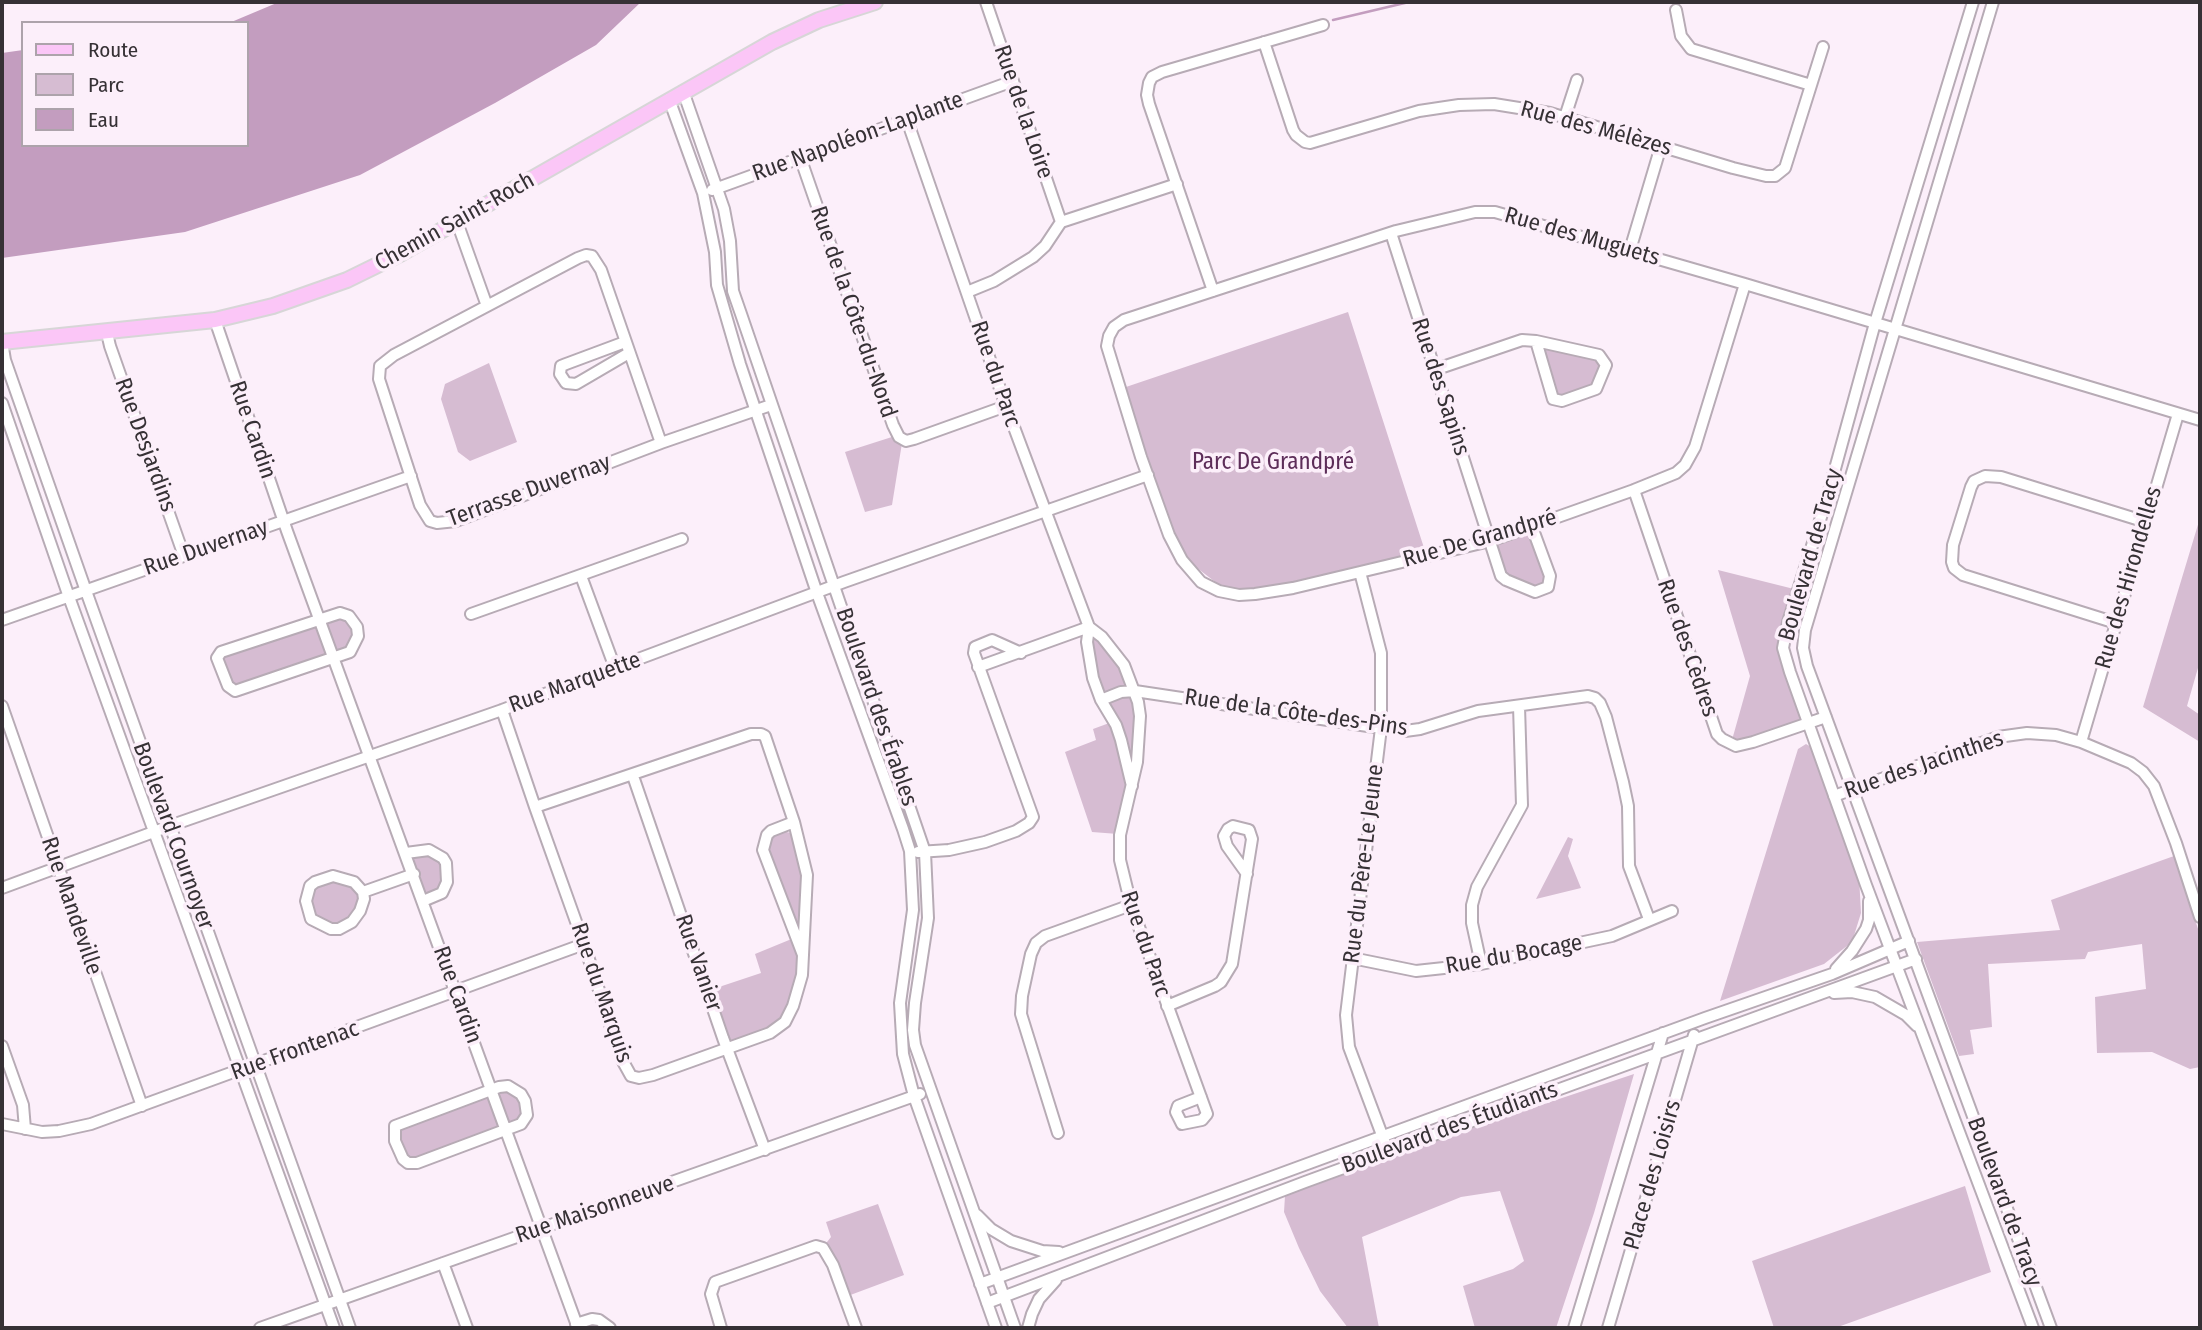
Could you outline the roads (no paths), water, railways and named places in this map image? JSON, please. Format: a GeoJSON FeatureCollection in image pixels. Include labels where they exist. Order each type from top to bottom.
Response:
{"type":"FeatureCollection","features":[{"type":"Feature","properties":{"kind":"main road","name":"Chemin Saint-Roch"},"geometry":{"type":"LineString","coordinates":[[2,342],[215,320],[273,306],[347,280],[400,254],[683,91],[796,30],[875,2]]}},
{"type":"Feature","properties":{"kind":"street","name":"Rue de la Loire"},"geometry":{"type":"LineString","coordinates":[[986,2],[1061,222]]}},
{"type":"Feature","properties":{"kind":"street","name":"Boulevard de Tracy"},"geometry":{"type":"LineString","coordinates":[[1973,2],[1875,323],[1784,640],[1786,663],[1866,885],[2032,1323],[2049,1325],[1807,666],[1803,639],[1993,2]]}},
{"type":"Feature","properties":{"kind":"street"},"geometry":{"type":"LineString","coordinates":[[1676,10],[1681,36],[1691,49],[1811,85]]}},
{"type":"Feature","properties":{"kind":"street"},"geometry":{"type":"LineString","coordinates":[[1213,291],[1149,104],[1149,83],[1152,77],[1162,72],[1324,25]]}},
{"type":"Feature","properties":{"kind":"street","name":"Rue des Mélèzes"},"geometry":{"type":"LineString","coordinates":[[1264,43],[1293,130],[1305,142],[1310,143],[1398,116],[1445,106],[1509,106],[1565,117],[1733,168],[1758,175],[1775,176],[1785,168],[1823,47]]}},
{"type":"Feature","properties":{"kind":"street","name":"Rue Napoléon-Laplante"},"geometry":{"type":"LineString","coordinates":[[703,193],[1013,80]]}},
{"type":"Feature","properties":{"kind":"street"},"geometry":{"type":"LineString","coordinates":[[1565,117],[1577,80]]}},
{"type":"Feature","properties":{"kind":"street","name":"Boulevard des Érables"},"geometry":{"type":"LineString","coordinates":[[683,91],[718,188],[730,241],[733,291],[925,852],[928,918],[914,1030],[915,1045],[1015,1328]]}},
{"type":"Feature","properties":{"kind":"street"},"geometry":{"type":"LineString","coordinates":[[1945,94],[1964,101]]}},
{"type":"Feature","properties":{"kind":"street","name":"Boulevard des Érables"},"geometry":{"type":"LineString","coordinates":[[669,99],[703,193],[715,252],[717,285],[756,411],[817,593],[910,851],[913,910],[900,1003],[904,1054],[914,1096],[996,1328]]}},
{"type":"Feature","properties":{"kind":"street","name":"Rue du Parc"},"geometry":{"type":"LineString","coordinates":[[907,120],[1006,406],[1088,627],[1089,661],[1101,700],[1119,734],[1132,786]]}},
{"type":"Feature","properties":{"kind":"street"},"geometry":{"type":"LineString","coordinates":[[1630,250],[1661,146]]}},
{"type":"Feature","properties":{"kind":"street","name":"Rue de la Côte-du-Nord"},"geometry":{"type":"LineString","coordinates":[[800,157],[893,425],[900,437],[906,441],[914,439],[1006,406]]}},
{"type":"Feature","properties":{"kind":"street"},"geometry":{"type":"LineString","coordinates":[[967,292],[1001,277],[1033,257],[1045,246],[1061,222],[1177,184]]}},
{"type":"Feature","properties":{"kind":"street","name":"Rue des Muguets"},"geometry":{"type":"LineString","coordinates":[[1148,475],[1107,346],[1114,327],[1124,320],[1391,233],[1475,212],[1495,212],[1630,250],[2200,421]]}},
{"type":"Feature","properties":{"kind":"street"},"geometry":{"type":"LineString","coordinates":[[457,222],[488,306]]}},
{"type":"Feature","properties":{"kind":"street","name":"Rue des Sapins"},"geometry":{"type":"LineString","coordinates":[[1391,233],[1502,576],[1535,592],[1548,587],[1550,576],[1532,527]]}},
{"type":"Feature","properties":{"kind":"street","name":"Terrasse Duvernay"},"geometry":{"type":"LineString","coordinates":[[661,443],[601,270],[592,256],[578,258],[388,358],[380,366],[379,379],[420,505],[430,521],[447,523],[771,405]]}},
{"type":"Feature","properties":{"kind":"street","name":"Rue De Grandpré"},"geometry":{"type":"LineString","coordinates":[[1148,475],[1169,535],[1182,560],[1201,582],[1219,591],[1239,595],[1266,593],[1490,541],[1634,491],[1676,473],[1685,465],[1695,447],[1745,284]]}},
{"type":"Feature","properties":{"kind":"street","name":"Rue Cardin"},"geometry":{"type":"LineString","coordinates":[[215,320],[284,522],[577,1326],[592,1318],[610,1328]]}},
{"type":"Feature","properties":{"kind":"street","name":"Rue Desjardins"},"geometry":{"type":"LineString","coordinates":[[107,332],[184,556]]}},
{"type":"Feature","properties":{"kind":"street"},"geometry":{"type":"LineString","coordinates":[[1434,370],[1522,340],[1536,341],[1599,355],[1605,365],[1595,389],[1562,401],[1553,400],[1536,341]]}},
{"type":"Feature","properties":{"kind":"street","name":"Boulevard Cournoyer"},"geometry":{"type":"LineString","coordinates":[[2,342],[5,360],[86,591],[350,1328]]}},
{"type":"Feature","properties":{"kind":"street"},"geometry":{"type":"LineString","coordinates":[[627,347],[576,384],[566,383],[560,374],[561,366],[627,347]]}},
{"type":"Feature","properties":{"kind":"street","name":"Boulevard Cournoyer"},"geometry":{"type":"LineString","coordinates":[[2,403],[153,832],[334,1328]]}},
{"type":"Feature","properties":{"kind":"street","name":"Rue des Hirondelles"},"geometry":{"type":"LineString","coordinates":[[2081,742],[2178,414]]}},
{"type":"Feature","properties":{"kind":"street","name":"Rue Marquette"},"geometry":{"type":"LineString","coordinates":[[2,888],[153,832],[502,710],[1044,510],[1148,475]]}},
{"type":"Feature","properties":{"kind":"street","name":"Rue Duvernay"},"geometry":{"type":"LineString","coordinates":[[2,620],[411,476]]}},
{"type":"Feature","properties":{"kind":"street"},"geometry":{"type":"LineString","coordinates":[[2116,623],[1963,575],[1954,568],[1952,562],[1957,532],[1970,487],[1974,481],[1985,476],[2001,477],[2146,522]]}},
{"type":"Feature","properties":{"kind":"street","name":"Rue des Cèdres"},"geometry":{"type":"LineString","coordinates":[[1634,491],[1717,734],[1736,746],[1826,717]]}},
{"type":"Feature","properties":{"kind":"street"},"geometry":{"type":"LineString","coordinates":[[1822,512],[1839,517]]}},
{"type":"Feature","properties":{"kind":"street"},"geometry":{"type":"LineString","coordinates":[[471,614],[682,539]]}},
{"type":"Feature","properties":{"kind":"street","name":"Rue du Père-Le Jeune"},"geometry":{"type":"LineString","coordinates":[[1360,572],[1381,653],[1381,728],[1346,1015],[1349,1047],[1388,1152]]}},
{"type":"Feature","properties":{"kind":"street"},"geometry":{"type":"LineString","coordinates":[[581,576],[615,668]]}},
{"type":"Feature","properties":{"kind":"street"},"geometry":{"type":"LineString","coordinates":[[340,613],[354,620],[358,636],[353,649],[334,658],[234,691],[226,683],[217,658],[221,652],[319,619],[340,613]]}},
{"type":"Feature","properties":{"kind":"street"},"geometry":{"type":"LineString","coordinates":[[978,667],[1088,627]]}},
{"type":"Feature","properties":{"kind":"street","name":"Rue du Parc"},"geometry":{"type":"LineString","coordinates":[[1088,627],[1102,637],[1124,665],[1135,691],[1140,723],[1137,762],[1120,835],[1122,872],[1131,905],[1201,1097]]}},
{"type":"Feature","properties":{"kind":"street"},"geometry":{"type":"LineString","coordinates":[[910,851],[949,850],[985,842],[1016,831],[1029,823],[1032,817],[974,653],[975,647],[985,642],[997,642],[1021,653]]}},
{"type":"Feature","properties":{"kind":"street","name":"Rue de la Côte-des-Pins"},"geometry":{"type":"LineString","coordinates":[[1101,700],[1121,692],[1135,691],[1381,728],[1413,730],[1470,712],[1588,696],[1600,704],[1626,798],[1629,866],[1649,919]]}},
{"type":"Feature","properties":{"kind":"street","name":"Rue Mandeville"},"geometry":{"type":"LineString","coordinates":[[2,706],[142,1106]]}},
{"type":"Feature","properties":{"kind":"street"},"geometry":{"type":"LineString","coordinates":[[1480,964],[1472,923],[1472,905],[1477,887],[1522,804],[1519,706]]}},
{"type":"Feature","properties":{"kind":"street","name":"Rue du Marquis"},"geometry":{"type":"LineString","coordinates":[[502,710],[535,807],[584,944],[621,1058],[631,1076],[653,1076],[770,1033],[785,1022],[800,984],[804,957],[807,875],[794,822],[768,741],[761,734],[751,734],[535,807]]}},
{"type":"Feature","properties":{"kind":"street","name":"Rue des Jacinthes"},"geometry":{"type":"LineString","coordinates":[[1834,796],[1998,737],[2027,733],[2081,742],[2131,763],[2143,772],[2154,786],[2200,917]]}},
{"type":"Feature","properties":{"kind":"street","name":"Rue Vanier"},"geometry":{"type":"LineString","coordinates":[[633,776],[765,1150]]}},
{"type":"Feature","properties":{"kind":"street"},"geometry":{"type":"LineString","coordinates":[[794,822],[771,831],[767,835],[763,850],[804,957]]}},
{"type":"Feature","properties":{"kind":"street"},"geometry":{"type":"LineString","coordinates":[[406,853],[429,850],[443,858],[446,863],[447,882],[442,893],[423,901]]}},
{"type":"Feature","properties":{"kind":"street"},"geometry":{"type":"LineString","coordinates":[[363,892],[414,874]]}},
{"type":"Feature","properties":{"kind":"street"},"geometry":{"type":"LineString","coordinates":[[1167,1006],[1208,990],[1225,976],[1236,954],[1247,874]]}},
{"type":"Feature","properties":{"kind":"street"},"geometry":{"type":"LineString","coordinates":[[333,876],[349,880],[363,892],[363,904],[356,918],[338,929],[316,924],[307,911],[307,894],[310,887],[323,877],[333,876]]}},
{"type":"Feature","properties":{"kind":"street"},"geometry":{"type":"LineString","coordinates":[[1832,974],[1866,929],[1870,905],[1866,885]]}},
{"type":"Feature","properties":{"kind":"street"},"geometry":{"type":"LineString","coordinates":[[1058,1133],[1021,1014],[1031,954],[1036,943],[1045,936],[1131,905]]}},
{"type":"Feature","properties":{"kind":"street","name":"Rue du Bocage"},"geometry":{"type":"LineString","coordinates":[[1352,958],[1416,971],[1480,964],[1612,936],[1672,911]]}},
{"type":"Feature","properties":{"kind":"street","name":"Boulevard des Étudiants"},"geometry":{"type":"LineString","coordinates":[[980,1284],[1832,974],[1909,941]]}},
{"type":"Feature","properties":{"kind":"street","name":"Rue Frontenac"},"geometry":{"type":"LineString","coordinates":[[2,1124],[25,1129],[59,1131],[91,1124],[256,1066],[584,944]]}},
{"type":"Feature","properties":{"kind":"street","name":"Boulevard des Étudiants"},"geometry":{"type":"LineString","coordinates":[[987,1303],[1657,1052],[1916,959]]}},
{"type":"Feature","properties":{"kind":"street"},"geometry":{"type":"LineString","coordinates":[[1821,994],[1852,992],[1875,997],[1906,1015],[1920,1029]]}},
{"type":"Feature","properties":{"kind":"street","name":"Place des Loisirs"},"geometry":{"type":"LineString","coordinates":[[1608,1328],[1697,1021]]}},
{"type":"Feature","properties":{"kind":"street","name":"Place des Loisirs"},"geometry":{"type":"LineString","coordinates":[[1574,1328],[1663,1034]]}},
{"type":"Feature","properties":{"kind":"street"},"geometry":{"type":"LineString","coordinates":[[2,1046],[23,1105],[25,1129]]}},
{"type":"Feature","properties":{"kind":"street","name":"Boulevard de Tracy"},"geometry":{"type":"LineString","coordinates":[[1947,1100],[1960,1083]]}},
{"type":"Feature","properties":{"kind":"street"},"geometry":{"type":"LineString","coordinates":[[508,1086],[522,1094],[527,1115],[521,1124],[413,1164],[403,1159],[394,1135],[395,1126],[491,1090],[508,1086]]}},
{"type":"Feature","properties":{"kind":"street","name":"Rue Maisonneuve"},"geometry":{"type":"LineString","coordinates":[[260,1328],[930,1090]]}},
{"type":"Feature","properties":{"kind":"street"},"geometry":{"type":"LineString","coordinates":[[972,1206],[983,1222],[1011,1241],[1042,1251],[1069,1251]]}},
{"type":"Feature","properties":{"kind":"street"},"geometry":{"type":"LineString","coordinates":[[721,1328],[711,1294],[715,1282],[811,1247],[823,1248],[834,1265],[856,1328]]}},
{"type":"Feature","properties":{"kind":"street"},"geometry":{"type":"LineString","coordinates":[[443,1264],[467,1328]]}},
{"type":"Feature","properties":{"kind":"street"},"geometry":{"type":"LineString","coordinates":[[1028,1328],[1031,1314],[1039,1299],[1060,1276]]}},
{"type":"Feature","properties":{"kind":"water"},"geometry":{"type":"Polygon","coordinates":[[[279,2],[641,2],[596,45],[360,175],[185,232],[2,258],[2,53],[21,50],[21,147],[248,147],[248,21],[234,21],[279,2]]]}},
{"type":"Feature","properties":{"kind":"waterway"},"geometry":{"type":"LineString","coordinates":[[1333,20],[1409,2]]}},
{"type":"Feature","properties":{"kind":"park label","name":"Parc De Grandpré"},"geometry":{"type":"Point","coordinates":[1273,463]}}]}
